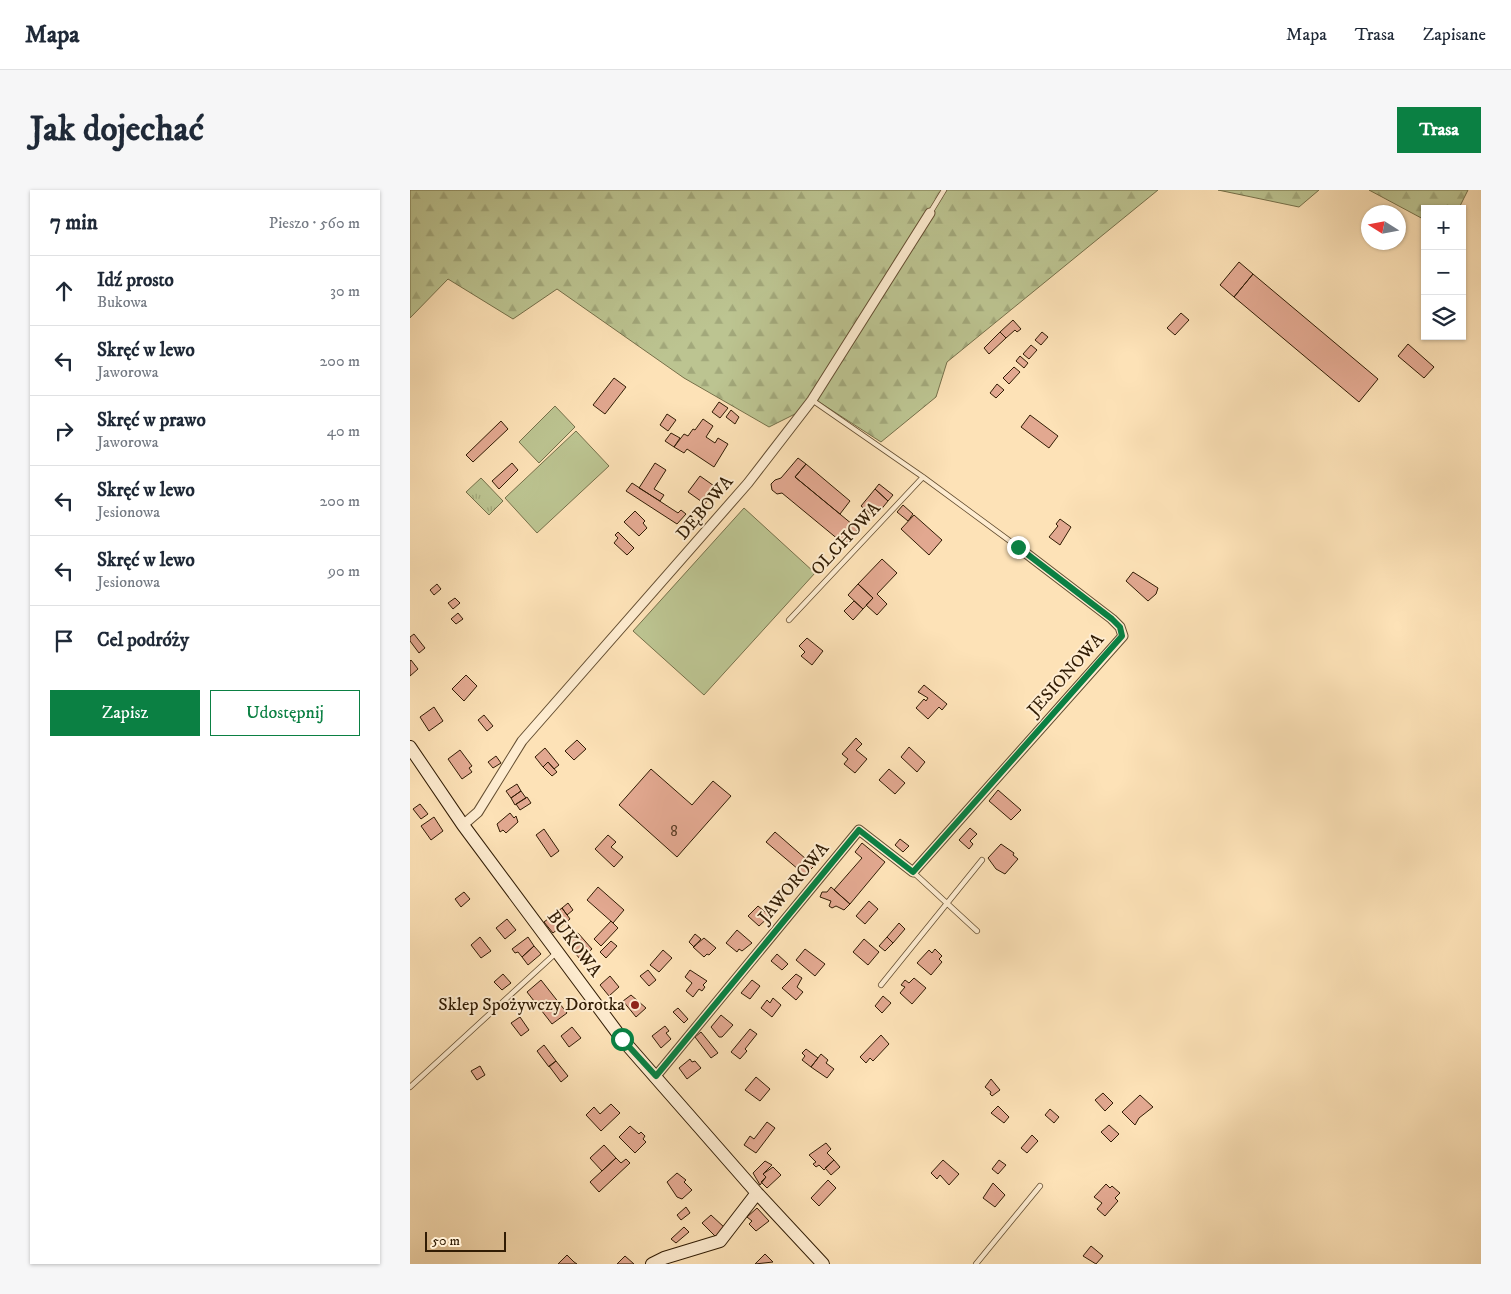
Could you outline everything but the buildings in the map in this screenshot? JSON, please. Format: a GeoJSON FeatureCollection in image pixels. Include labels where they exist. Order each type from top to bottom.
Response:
{"type":"FeatureCollection","features":[{"type":"Feature","properties":{"kind":"street","name":"DĘBOWA"},"geometry":{"type":"LineString","coordinates":[[463,826],[478,812],[522,741],[736,498],[812,400],[930,212]]}},
{"type":"Feature","properties":{"kind":"street","name":"JESIONOWA"},"geometry":{"type":"LineString","coordinates":[[913,872],[1122,636],[1120,627],[1112,619],[1018,547]]}},
{"type":"Feature","properties":{"kind":"street","name":"BUKOWA"},"geometry":{"type":"LineString","coordinates":[[410,747],[463,826],[622,1039],[757,1193],[823,1264]]}},
{"type":"Feature","properties":{"kind":"street","name":"JAWOROWA"},"geometry":{"type":"LineString","coordinates":[[656,1076],[859,830],[913,872]]}},
{"type":"Feature","properties":{"kind":"street"},"geometry":{"type":"LineString","coordinates":[[652,1264],[664,1258],[720,1241],[757,1193]]}},
{"type":"Feature","properties":{"kind":"lane","name":"DĘBOWA"},"geometry":{"type":"LineString","coordinates":[[930,212],[944,190]]}},
{"type":"Feature","properties":{"kind":"lane","name":"JESIONOWA"},"geometry":{"type":"LineString","coordinates":[[812,400],[923,477],[1018,547]]}},
{"type":"Feature","properties":{"kind":"lane","name":"OLCHOWA"},"geometry":{"type":"LineString","coordinates":[[789,620],[923,477]]}},
{"type":"Feature","properties":{"kind":"lane"},"geometry":{"type":"LineString","coordinates":[[881,985],[946,902],[982,860]]}},
{"type":"Feature","properties":{"kind":"lane","name":"JAWOROWA"},"geometry":{"type":"LineString","coordinates":[[913,872],[977,931]]}},
{"type":"Feature","properties":{"kind":"lane"},"geometry":{"type":"LineString","coordinates":[[410,1087],[557,952]]}},
{"type":"Feature","properties":{"kind":"lane"},"geometry":{"type":"LineString","coordinates":[[976,1264],[1040,1186]]}},
{"type":"Feature","properties":{"kind":"green space"},"geometry":{"type":"Polygon","coordinates":[[[410,190],[1158,190],[947,362],[936,397],[881,442],[819,402],[769,427],[684,378],[557,289],[513,319],[448,279],[410,318],[410,190]]]}},
{"type":"Feature","properties":{"kind":"green space"},"geometry":{"type":"Polygon","coordinates":[[[1218,190],[1319,190],[1299,207],[1218,190]]]}},
{"type":"Feature","properties":{"kind":"green space"},"geometry":{"type":"Polygon","coordinates":[[[1369,190],[1468,190],[1460,205],[1421,205],[1421,218],[1406,210],[1406,205],[1397,205],[1369,190]]]}},
{"type":"Feature","properties":{"kind":"green space"},"geometry":{"type":"Polygon","coordinates":[[[555,406],[575,427],[539,463],[519,442],[555,406]]]}},
{"type":"Feature","properties":{"kind":"green space"},"geometry":{"type":"Polygon","coordinates":[[[576,431],[609,466],[537,533],[505,498],[576,431]]]}},
{"type":"Feature","properties":{"kind":"green space"},"geometry":{"type":"Polygon","coordinates":[[[481,478],[503,501],[489,515],[466,492],[481,478]]]}},
{"type":"Feature","properties":{"kind":"green space"},"geometry":{"type":"Polygon","coordinates":[[[744,508],[815,573],[704,695],[633,631],[744,508]]]}},
{"type":"Feature","properties":{"kind":"place","name":"Sklep Spożywczy Dorotka"},"geometry":{"type":"Point","coordinates":[635,1005]}},
{"type":"Feature","properties":{"kind":"route"},"geometry":{"type":"LineString","coordinates":[[622,1039],[656,1076],[859,830],[913,872],[1122,636],[1120,627],[1112,619],[1018,547]]}}]}
